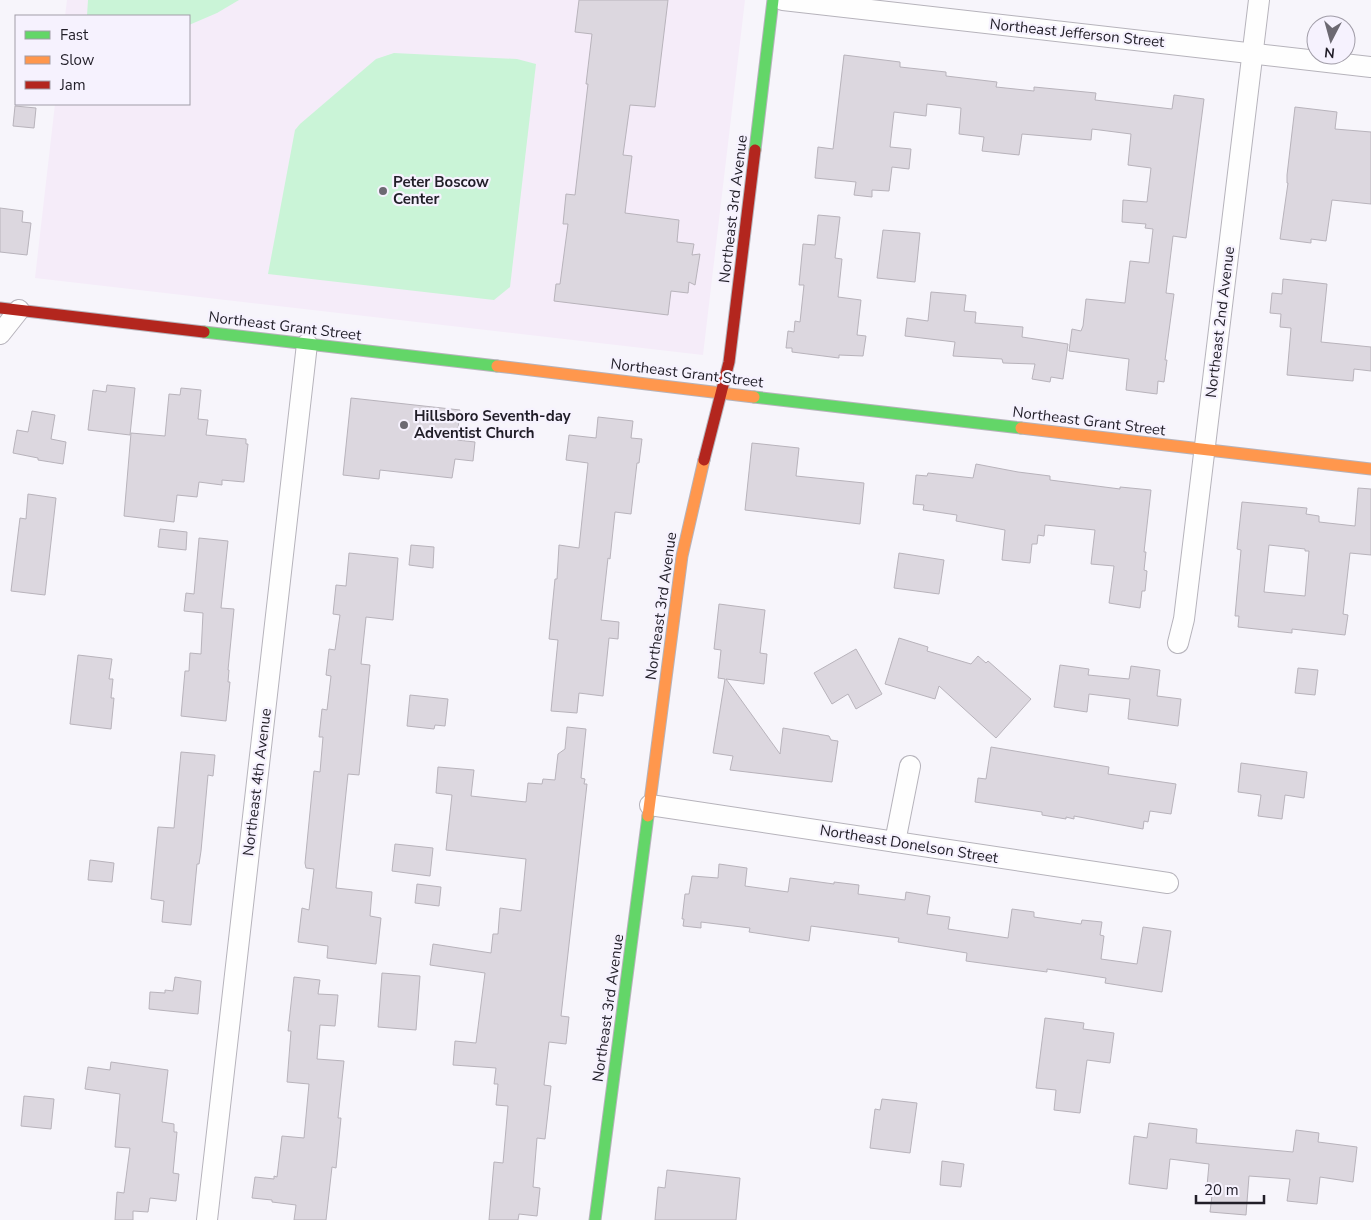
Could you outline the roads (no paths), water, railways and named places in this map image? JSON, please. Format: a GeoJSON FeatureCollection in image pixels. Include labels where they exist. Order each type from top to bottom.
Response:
{"type":"FeatureCollection","features":[{"type":"Feature","properties":{"kind":"street","name":"Northeast 3rd Avenue"},"geometry":{"type":"LineString","coordinates":[[596,1220],[682,556],[687,527],[729,362],[773,0]]}},
{"type":"Feature","properties":{"kind":"street","name":"Northeast Jefferson Street"},"geometry":{"type":"LineString","coordinates":[[783,0],[1371,67]]}},
{"type":"Feature","properties":{"kind":"street","name":"Northeast 2nd Avenue"},"geometry":{"type":"LineString","coordinates":[[1178,643],[1184,619],[1259,0]]}},
{"type":"Feature","properties":{"kind":"street","name":"Northeast Grant Street"},"geometry":{"type":"LineString","coordinates":[[10,309],[1371,469]]}},
{"type":"Feature","properties":{"kind":"street"},"geometry":{"type":"LineString","coordinates":[[0,334],[10,309]]}},
{"type":"Feature","properties":{"kind":"street","name":"Northeast 4th Avenue"},"geometry":{"type":"LineString","coordinates":[[207,1220],[307,344]]}},
{"type":"Feature","properties":{"kind":"street"},"geometry":{"type":"LineString","coordinates":[[896,842],[910,766]]}},
{"type":"Feature","properties":{"kind":"street","name":"Northeast Donelson Street"},"geometry":{"type":"LineString","coordinates":[[650,805],[1168,883]]}},
{"type":"Feature","properties":{"kind":"place","name":"Peter Boscow Center"},"geometry":{"type":"Point","coordinates":[383,191]}},
{"type":"Feature","properties":{"kind":"place","name":"Hillsboro Seventh-day Adventist Church"},"geometry":{"type":"Point","coordinates":[404,425]}}]}
